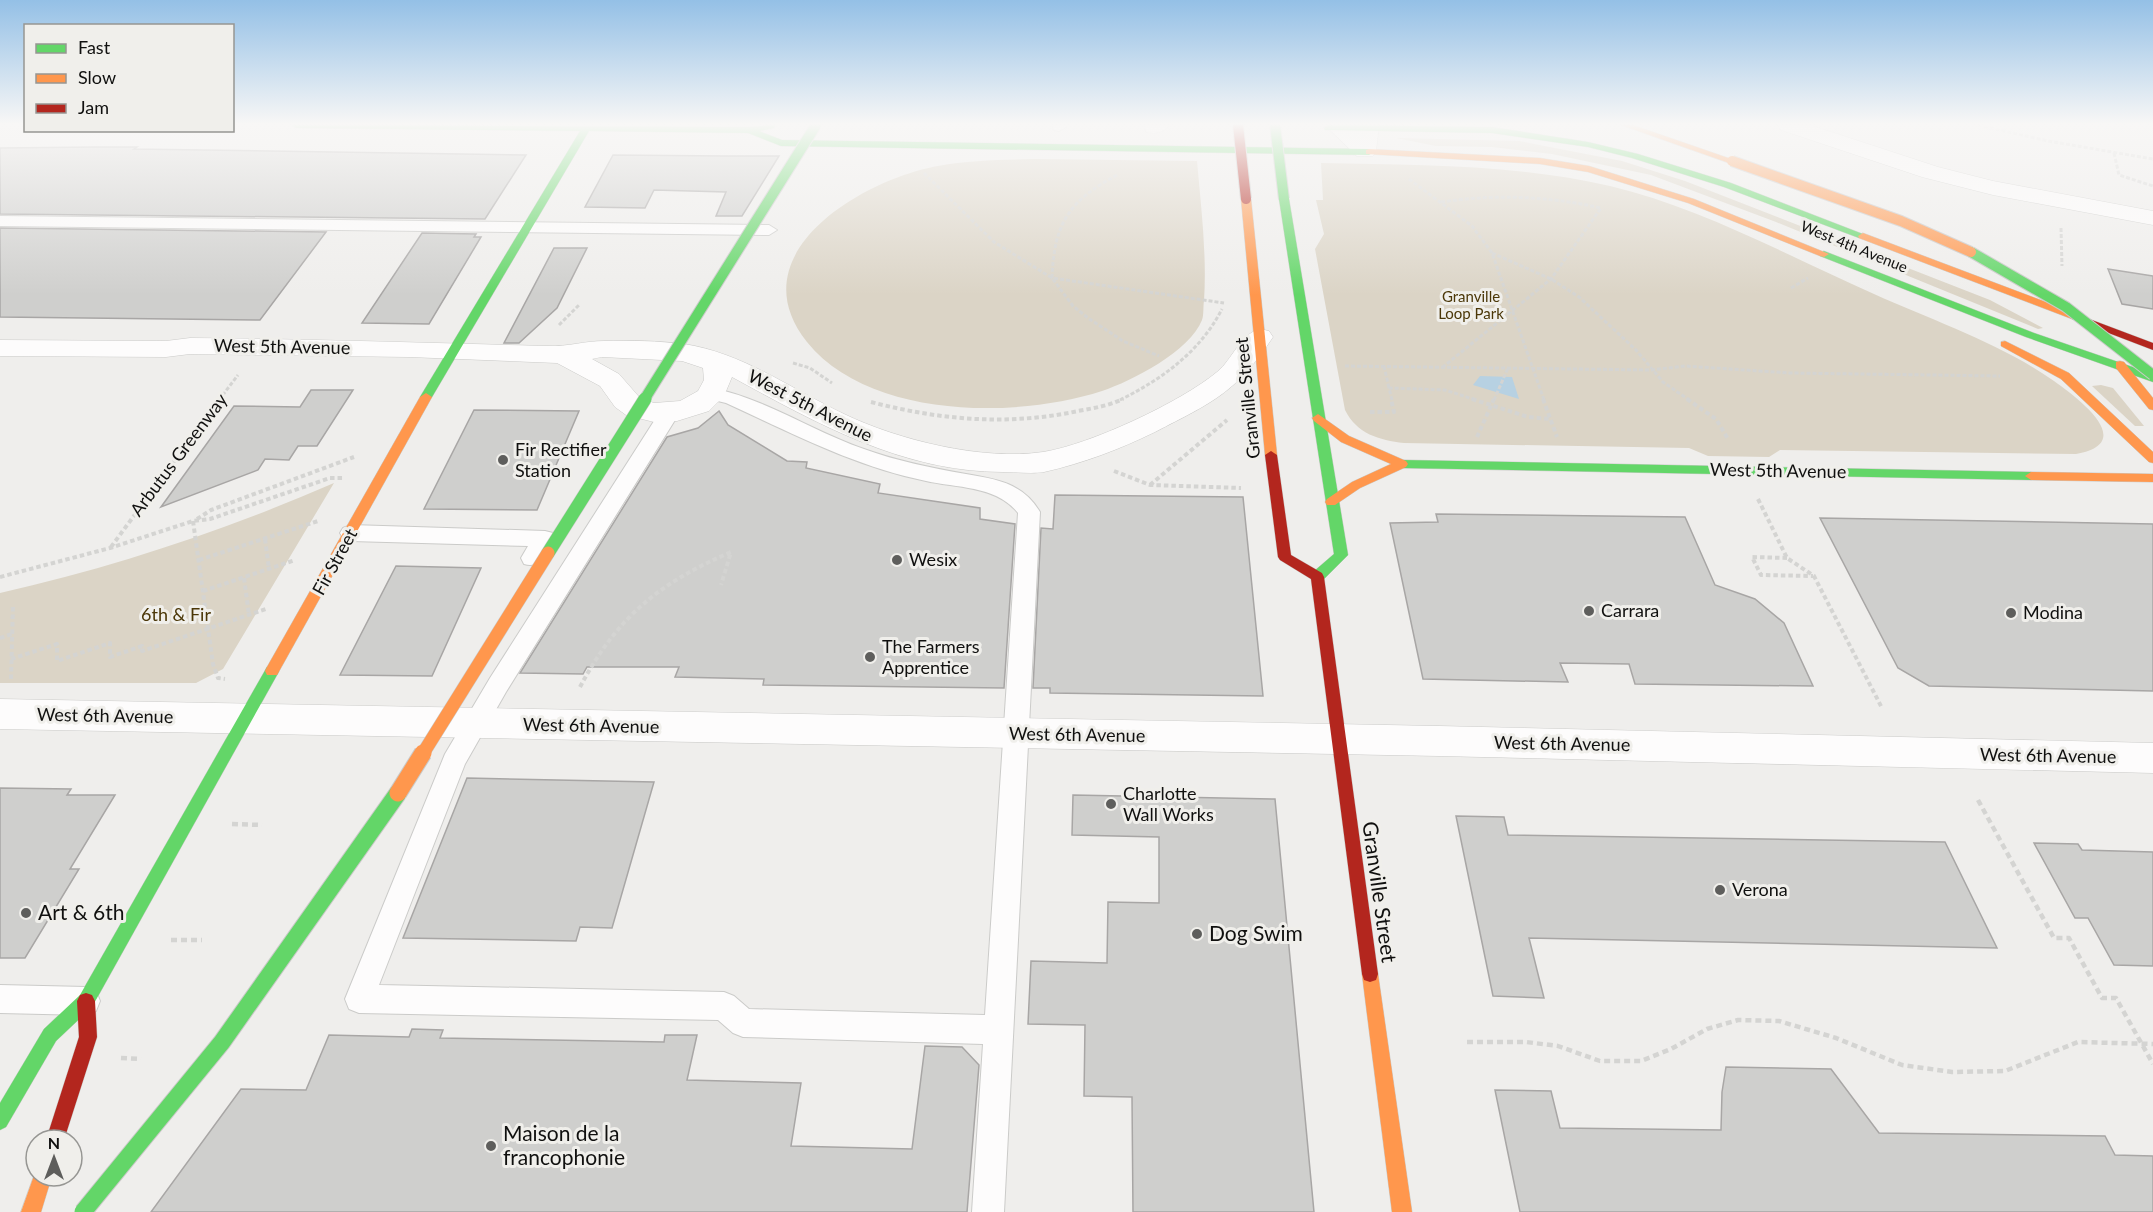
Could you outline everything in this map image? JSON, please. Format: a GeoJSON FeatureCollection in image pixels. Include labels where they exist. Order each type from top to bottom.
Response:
{"type":"FeatureCollection","features":[{"type":"Feature","properties":{"kind":"main road","name":"Fir Street"},"geometry":{"type":"LineString","coordinates":[[0,1121],[50,1035],[86,1001],[453,352],[553,182]]}},
{"type":"Feature","properties":{"kind":"main road"},"geometry":{"type":"LineString","coordinates":[[83,1212],[222,1042],[380,823],[781,182]]}},
{"type":"Feature","properties":{"kind":"main road","name":"Granville Street"},"geometry":{"type":"LineString","coordinates":[[1244,182],[1264,401],[1285,557],[1317,577],[1402,1212]]}},
{"type":"Feature","properties":{"kind":"main road"},"geometry":{"type":"LineString","coordinates":[[1282,182],[1317,418],[1341,555],[1317,577]]}},
{"type":"Feature","properties":{"kind":"main road","name":"West 4th Avenue"},"geometry":{"type":"LineString","coordinates":[[1634,182],[2122,368],[2153,377]]}},
{"type":"Feature","properties":{"kind":"main road","name":"West 4th Avenue"},"geometry":{"type":"LineString","coordinates":[[1715,182],[2153,347]]}},
{"type":"Feature","properties":{"kind":"main road"},"geometry":{"type":"LineString","coordinates":[[1792,182],[1849,201],[1969,249],[2057,297],[2092,322],[2153,377]]}},
{"type":"Feature","properties":{"kind":"main road"},"geometry":{"type":"LineString","coordinates":[[1771,232],[1834,270],[1958,322]]}},
{"type":"Feature","properties":{"kind":"main road"},"geometry":{"type":"LineString","coordinates":[[2086,322],[2153,406]]}},
{"type":"Feature","properties":{"kind":"main road"},"geometry":{"type":"LineString","coordinates":[[1989,336],[2065,376],[2153,459]]}},
{"type":"Feature","properties":{"kind":"main road"},"geometry":{"type":"LineString","coordinates":[[1317,418],[1345,439],[1402,464]]}},
{"type":"Feature","properties":{"kind":"main road"},"geometry":{"type":"LineString","coordinates":[[1331,502],[1356,485],[1402,464]]}},
{"type":"Feature","properties":{"kind":"main road","name":"West 5th Avenue"},"geometry":{"type":"LineString","coordinates":[[1402,464],[2153,478]]}},
{"type":"Feature","properties":{"kind":"main road"},"geometry":{"type":"LineString","coordinates":[[59,1128],[88,1037],[86,1001]]}},
{"type":"Feature","properties":{"kind":"main road"},"geometry":{"type":"LineString","coordinates":[[31,1212],[39,1188]]}},
{"type":"Feature","properties":{"kind":"street"},"geometry":{"type":"LineString","coordinates":[[1968,182],[2153,218]]}},
{"type":"Feature","properties":{"kind":"street","name":"West 5th Avenue"},"geometry":{"type":"LineString","coordinates":[[0,348],[166,350],[190,346],[409,349],[563,355],[602,350],[684,353],[740,370],[834,421],[878,440],[933,455],[984,462],[1042,462],[1104,445],[1205,395],[1230,376],[1260,337]]}},
{"type":"Feature","properties":{"kind":"street","name":"West 5th Avenue"},"geometry":{"type":"LineString","coordinates":[[563,355],[607,377],[622,400],[644,411],[670,411],[701,403],[712,394],[718,380],[716,362]]}},
{"type":"Feature","properties":{"kind":"street","name":"West 6th Avenue"},"geometry":{"type":"LineString","coordinates":[[0,714],[1337,739],[2153,758]]}},
{"type":"Feature","properties":{"kind":"lane"},"geometry":{"type":"LineString","coordinates":[[0,221],[769,230]]}},
{"type":"Feature","properties":{"kind":"lane"},"geometry":{"type":"LineString","coordinates":[[712,394],[731,398],[856,454],[924,474],[998,486],[1018,498],[1029,512],[988,1212]]}},
{"type":"Feature","properties":{"kind":"lane"},"geometry":{"type":"LineString","coordinates":[[670,411],[454,761],[359,999],[724,1006],[743,1023],[999,1030]]}},
{"type":"Feature","properties":{"kind":"lane"},"geometry":{"type":"LineString","coordinates":[[351,533],[544,539],[426,723]]}},
{"type":"Feature","properties":{"kind":"lane"},"geometry":{"type":"LineString","coordinates":[[0,999],[86,1001]]}},
{"type":"Feature","properties":{"kind":"path"},"geometry":{"type":"LineString","coordinates":[[933,182],[994,242],[1052,278],[1073,306],[1088,318],[1123,341],[1159,356]]}},
{"type":"Feature","properties":{"kind":"path"},"geometry":{"type":"LineString","coordinates":[[1052,278],[1055,239],[1063,217],[1083,195],[1107,182]]}},
{"type":"Feature","properties":{"kind":"path"},"geometry":{"type":"LineString","coordinates":[[1412,182],[1472,226],[1492,253],[1558,439]]}},
{"type":"Feature","properties":{"kind":"path"},"geometry":{"type":"LineString","coordinates":[[1441,202],[1483,196],[1518,195],[1553,198],[1601,208],[1551,279],[1443,367]]}},
{"type":"Feature","properties":{"kind":"path"},"geometry":{"type":"LineString","coordinates":[[2061,221],[2062,269]]}},
{"type":"Feature","properties":{"kind":"path"},"geometry":{"type":"LineString","coordinates":[[1492,253],[1551,279],[1579,297],[1636,350],[1663,382],[1716,419],[1729,442]]}},
{"type":"Feature","properties":{"kind":"path"},"geometry":{"type":"LineString","coordinates":[[1791,288],[1812,275]]}},
{"type":"Feature","properties":{"kind":"path"},"geometry":{"type":"LineString","coordinates":[[1052,278],[1225,303]]}},
{"type":"Feature","properties":{"kind":"path"},"geometry":{"type":"LineString","coordinates":[[864,399],[946,419],[996,422],[1059,417],[1117,402],[1171,371],[1192,354],[1213,330],[1225,303],[1225,292]]}},
{"type":"Feature","properties":{"kind":"path"},"geometry":{"type":"LineString","coordinates":[[559,326],[579,305]]}},
{"type":"Feature","properties":{"kind":"path"},"geometry":{"type":"LineString","coordinates":[[1343,366],[1651,370],[1685,366],[1790,373],[2007,376]]}},
{"type":"Feature","properties":{"kind":"path"},"geometry":{"type":"LineString","coordinates":[[1370,412],[1394,412],[1384,366]]}},
{"type":"Feature","properties":{"kind":"path","name":"Arbutus Greenway"},"geometry":{"type":"LineString","coordinates":[[110,548],[244,368]]}},
{"type":"Feature","properties":{"kind":"path"},"geometry":{"type":"LineString","coordinates":[[810,368],[833,384]]}},
{"type":"Feature","properties":{"kind":"path"},"geometry":{"type":"LineString","coordinates":[[1477,438],[1508,368]]}},
{"type":"Feature","properties":{"kind":"path"},"geometry":{"type":"LineString","coordinates":[[1389,388],[1445,390],[1528,417],[1551,419]]}},
{"type":"Feature","properties":{"kind":"path"},"geometry":{"type":"LineString","coordinates":[[1150,485],[1227,420]]}},
{"type":"Feature","properties":{"kind":"path"},"geometry":{"type":"LineString","coordinates":[[0,576],[110,548],[194,521],[222,506],[337,461],[358,456]]}},
{"type":"Feature","properties":{"kind":"path"},"geometry":{"type":"LineString","coordinates":[[1113,470],[1150,485],[1245,488]]}},
{"type":"Feature","properties":{"kind":"path"},"geometry":{"type":"LineString","coordinates":[[194,521],[210,519],[330,478],[345,478]]}},
{"type":"Feature","properties":{"kind":"path"},"geometry":{"type":"LineString","coordinates":[[1754,491],[1787,558],[1814,576],[1882,708]]}},
{"type":"Feature","properties":{"kind":"path"},"geometry":{"type":"LineString","coordinates":[[194,521],[208,629],[218,678],[225,679]]}},
{"type":"Feature","properties":{"kind":"path"},"geometry":{"type":"LineString","coordinates":[[199,560],[320,521]]}},
{"type":"Feature","properties":{"kind":"path"},"geometry":{"type":"LineString","coordinates":[[265,539],[269,569]]}},
{"type":"Feature","properties":{"kind":"path"},"geometry":{"type":"LineString","coordinates":[[580,687],[610,636],[627,615],[667,582],[731,552],[721,585]]}},
{"type":"Feature","properties":{"kind":"path"},"geometry":{"type":"LineString","coordinates":[[1787,558],[1752,557],[1761,575],[1814,576]]}},
{"type":"Feature","properties":{"kind":"path"},"geometry":{"type":"LineString","coordinates":[[203,591],[296,560]]}},
{"type":"Feature","properties":{"kind":"path"},"geometry":{"type":"LineString","coordinates":[[244,578],[249,615]]}},
{"type":"Feature","properties":{"kind":"path"},"geometry":{"type":"LineString","coordinates":[[11,681],[13,605]]}},
{"type":"Feature","properties":{"kind":"path"},"geometry":{"type":"LineString","coordinates":[[11,659],[57,644],[57,660],[110,643],[110,657],[142,646],[142,651],[267,609]]}},
{"type":"Feature","properties":{"kind":"path"},"geometry":{"type":"LineString","coordinates":[[0,638],[12,634]]}},
{"type":"Feature","properties":{"kind":"path"},"geometry":{"type":"LineString","coordinates":[[1978,800],[2054,938],[2069,938],[2102,998],[2116,998],[2153,1064]]}},
{"type":"Feature","properties":{"kind":"path"},"geometry":{"type":"LineString","coordinates":[[232,824],[262,825]]}},
{"type":"Feature","properties":{"kind":"path"},"geometry":{"type":"LineString","coordinates":[[171,940],[202,940]]}},
{"type":"Feature","properties":{"kind":"path"},"geometry":{"type":"LineString","coordinates":[[1467,1042],[1547,1045],[1600,1061],[1641,1061],[1671,1049],[1707,1029],[1738,1020],[1779,1022],[1836,1038],[1902,1065],[1952,1072],[2005,1071],[2078,1042],[2153,1044]]}},
{"type":"Feature","properties":{"kind":"path"},"geometry":{"type":"LineString","coordinates":[[113,1058],[141,1059]]}},
{"type":"Feature","properties":{"kind":"green space"},"geometry":{"type":"Polygon","coordinates":[[[888,182],[1199,182],[1205,283],[1202,320],[1186,343],[1144,372],[1102,391],[1067,400],[1028,406],[987,408],[945,406],[905,399],[867,386],[834,367],[807,342],[789,309],[787,279],[798,251],[818,226],[845,204],[888,182]]]}},
{"type":"Feature","properties":{"kind":"green space","name":"Granville Loop Park"},"geometry":{"type":"Polygon","coordinates":[[[1322,182],[1587,182],[1644,195],[1744,234],[2012,355],[2077,398],[2098,420],[2103,431],[2102,440],[2094,448],[2076,454],[1780,450],[1769,457],[1708,456],[1689,448],[1404,443],[1378,438],[1356,425],[1345,410],[1315,249],[1324,234],[1316,200],[1323,200],[1322,182]]]}},
{"type":"Feature","properties":{"kind":"green space"},"geometry":{"type":"Polygon","coordinates":[[[1668,182],[1686,182],[1990,300],[2043,328],[2038,329],[1776,222],[1668,182]]]}},
{"type":"Feature","properties":{"kind":"green space"},"geometry":{"type":"Polygon","coordinates":[[[2101,385],[2113,388],[2144,426],[2135,426],[2092,386],[2101,385]]]}},
{"type":"Feature","properties":{"kind":"green space","name":"6th & Fir"},"geometry":{"type":"Polygon","coordinates":[[[334,483],[223,669],[196,683],[0,683],[0,593],[43,583],[169,546],[211,532],[334,483]]]}},
{"type":"Feature","properties":{"kind":"water"},"geometry":{"type":"Polygon","coordinates":[[[1480,376],[1512,377],[1519,399],[1473,385],[1480,376]]]}},
{"type":"Feature","properties":{"kind":"building"},"geometry":{"type":"Polygon","coordinates":[[[0,182],[509,182],[485,219],[0,214],[0,182]]]}},
{"type":"Feature","properties":{"kind":"building"},"geometry":{"type":"Polygon","coordinates":[[[599,182],[763,182],[742,216],[716,216],[726,192],[654,190],[645,208],[585,207],[599,182]]]}},
{"type":"Feature","properties":{"kind":"building"},"geometry":{"type":"Polygon","coordinates":[[[0,228],[326,232],[260,320],[0,317],[0,228]]]}},
{"type":"Feature","properties":{"kind":"building"},"geometry":{"type":"Polygon","coordinates":[[[422,233],[476,234],[474,237],[481,237],[429,324],[362,323],[422,233]]]}},
{"type":"Feature","properties":{"kind":"building"},"geometry":{"type":"Polygon","coordinates":[[[554,248],[587,248],[557,308],[519,343],[504,343],[554,248]]]}},
{"type":"Feature","properties":{"kind":"building"},"geometry":{"type":"Polygon","coordinates":[[[2108,269],[2153,276],[2153,309],[2122,304],[2108,269]]]}},
{"type":"Feature","properties":{"kind":"building"},"geometry":{"type":"Polygon","coordinates":[[[311,390],[353,390],[317,446],[298,446],[289,460],[265,459],[258,470],[161,507],[234,406],[300,407],[311,390]]]}},
{"type":"Feature","properties":{"kind":"building","name":"Fir Rectifier Station"},"geometry":{"type":"Polygon","coordinates":[[[474,410],[579,411],[537,510],[424,509],[474,410]]]}},
{"type":"Feature","properties":{"kind":"building"},"geometry":{"type":"Polygon","coordinates":[[[719,411],[728,425],[787,461],[807,462],[806,468],[880,484],[878,493],[980,508],[980,519],[1015,524],[1004,688],[763,685],[764,679],[675,677],[679,667],[587,667],[583,674],[520,673],[667,437],[698,428],[719,411]]]}},
{"type":"Feature","properties":{"kind":"building"},"geometry":{"type":"Polygon","coordinates":[[[1055,495],[1243,497],[1263,696],[1050,693],[1050,688],[1033,688],[1041,528],[1053,529],[1055,495]]]}},
{"type":"Feature","properties":{"kind":"building","name":"Carrara"},"geometry":{"type":"Polygon","coordinates":[[[1436,514],[1685,517],[1715,585],[1755,599],[1784,623],[1813,686],[1635,684],[1629,664],[1560,663],[1568,682],[1423,679],[1390,523],[1438,522],[1436,514]]]}},
{"type":"Feature","properties":{"kind":"building","name":"Modina"},"geometry":{"type":"Polygon","coordinates":[[[1820,518],[2153,524],[2153,691],[1929,686],[1898,668],[1820,518]]]}},
{"type":"Feature","properties":{"kind":"building"},"geometry":{"type":"Polygon","coordinates":[[[396,566],[481,568],[432,676],[340,675],[396,566]]]}},
{"type":"Feature","properties":{"kind":"building"},"geometry":{"type":"Polygon","coordinates":[[[467,778],[654,782],[612,928],[580,927],[576,941],[403,938],[467,778]]]}},
{"type":"Feature","properties":{"kind":"building","name":"Art & 6th"},"geometry":{"type":"Polygon","coordinates":[[[0,788],[71,789],[67,795],[115,795],[70,869],[79,869],[25,958],[0,958],[0,788]]]}},
{"type":"Feature","properties":{"kind":"building"},"geometry":{"type":"Polygon","coordinates":[[[1073,795],[1275,799],[1314,1212],[1133,1212],[1132,1097],[1084,1096],[1085,1025],[1028,1024],[1031,961],[1107,963],[1108,902],[1159,903],[1159,837],[1072,835],[1073,795]]]}},
{"type":"Feature","properties":{"kind":"building","name":"Verona"},"geometry":{"type":"Polygon","coordinates":[[[1456,816],[1504,817],[1508,835],[1945,842],[1997,948],[1529,938],[1544,998],[1493,996],[1456,816]]]}},
{"type":"Feature","properties":{"kind":"building"},"geometry":{"type":"Polygon","coordinates":[[[2034,843],[2078,844],[2082,850],[2153,852],[2153,966],[2114,965],[2088,918],[2075,918],[2034,843]]]}},
{"type":"Feature","properties":{"kind":"building"},"geometry":{"type":"Polygon","coordinates":[[[412,1029],[443,1030],[440,1038],[664,1042],[665,1035],[697,1035],[687,1080],[801,1083],[791,1146],[912,1149],[925,1046],[962,1047],[979,1065],[967,1212],[151,1212],[241,1089],[306,1090],[329,1035],[409,1037],[412,1029]]]}},
{"type":"Feature","properties":{"kind":"building"},"geometry":{"type":"Polygon","coordinates":[[[1726,1067],[1831,1069],[1879,1133],[2105,1136],[2115,1155],[2153,1156],[2153,1212],[1520,1212],[1495,1090],[1551,1091],[1560,1128],[1721,1130],[1722,1092],[1726,1067]]]}},
{"type":"Feature","properties":{"kind":"traffic: fast"},"geometry":{"type":"LineString","coordinates":[[426,397],[554,182]]}},
{"type":"Feature","properties":{"kind":"traffic: fast"},"geometry":{"type":"LineString","coordinates":[[548,553],[781,182]]}},
{"type":"Feature","properties":{"kind":"traffic: fast"},"geometry":{"type":"LineString","coordinates":[[1282,182],[1284,199]]}},
{"type":"Feature","properties":{"kind":"traffic: fast"},"geometry":{"type":"LineString","coordinates":[[1716,182],[1863,236]]}},
{"type":"Feature","properties":{"kind":"traffic: fast"},"geometry":{"type":"LineString","coordinates":[[1284,199],[1341,555],[1317,577]]}},
{"type":"Feature","properties":{"kind":"traffic: fast"},"geometry":{"type":"LineString","coordinates":[[1971,252],[2044,292],[2089,323],[2153,375]]}},
{"type":"Feature","properties":{"kind":"traffic: fast"},"geometry":{"type":"LineString","coordinates":[[1824,254],[2030,335],[2153,378]]}},
{"type":"Feature","properties":{"kind":"traffic: fast"},"geometry":{"type":"LineString","coordinates":[[1402,464],[2031,476]]}},
{"type":"Feature","properties":{"kind":"traffic: fast"},"geometry":{"type":"LineString","coordinates":[[0,1121],[50,1035],[86,1001],[272,671]]}},
{"type":"Feature","properties":{"kind":"traffic: fast"},"geometry":{"type":"LineString","coordinates":[[83,1212],[222,1042],[398,793]]}},
{"type":"Feature","properties":{"kind":"traffic: slow"},"geometry":{"type":"LineString","coordinates":[[1629,182],[1691,201],[1824,254]]}},
{"type":"Feature","properties":{"kind":"traffic: slow"},"geometry":{"type":"LineString","coordinates":[[1790,182],[1901,221],[1971,252]]}},
{"type":"Feature","properties":{"kind":"traffic: slow"},"geometry":{"type":"LineString","coordinates":[[1246,199],[1271,455]]}},
{"type":"Feature","properties":{"kind":"traffic: slow"},"geometry":{"type":"LineString","coordinates":[[1863,236],[2076,317]]}},
{"type":"Feature","properties":{"kind":"traffic: slow"},"geometry":{"type":"LineString","coordinates":[[2005,344],[2065,376],[2153,459]]}},
{"type":"Feature","properties":{"kind":"traffic: slow"},"geometry":{"type":"LineString","coordinates":[[2120,365],[2153,406]]}},
{"type":"Feature","properties":{"kind":"traffic: slow"},"geometry":{"type":"LineString","coordinates":[[272,671],[426,397]]}},
{"type":"Feature","properties":{"kind":"traffic: slow"},"geometry":{"type":"LineString","coordinates":[[1318,418],[1345,439],[1402,464]]}},
{"type":"Feature","properties":{"kind":"traffic: slow"},"geometry":{"type":"LineString","coordinates":[[1331,502],[1356,485],[1402,464]]}},
{"type":"Feature","properties":{"kind":"traffic: slow"},"geometry":{"type":"LineString","coordinates":[[2031,476],[2153,478]]}},
{"type":"Feature","properties":{"kind":"traffic: slow"},"geometry":{"type":"LineString","coordinates":[[398,793],[548,553]]}},
{"type":"Feature","properties":{"kind":"traffic: slow"},"geometry":{"type":"LineString","coordinates":[[1370,974],[1402,1212]]}},
{"type":"Feature","properties":{"kind":"traffic: slow"},"geometry":{"type":"LineString","coordinates":[[31,1212],[39,1188]]}},
{"type":"Feature","properties":{"kind":"traffic: jam"},"geometry":{"type":"LineString","coordinates":[[1244,182],[1246,199]]}},
{"type":"Feature","properties":{"kind":"traffic: jam"},"geometry":{"type":"LineString","coordinates":[[2076,317],[2153,347]]}},
{"type":"Feature","properties":{"kind":"traffic: jam"},"geometry":{"type":"LineString","coordinates":[[1271,455],[1285,557],[1317,577]]}},
{"type":"Feature","properties":{"kind":"traffic: jam"},"geometry":{"type":"LineString","coordinates":[[1317,577],[1370,974]]}},
{"type":"Feature","properties":{"kind":"traffic: jam"},"geometry":{"type":"LineString","coordinates":[[59,1128],[88,1037],[86,1001]]}},
{"type":"Feature","properties":{"kind":"place","name":"Fir Rectifier Station"},"geometry":{"type":"Point","coordinates":[503,460]}},
{"type":"Feature","properties":{"kind":"place","name":"Wesix"},"geometry":{"type":"Point","coordinates":[897,560]}},
{"type":"Feature","properties":{"kind":"place","name":"Carrara"},"geometry":{"type":"Point","coordinates":[1589,611]}},
{"type":"Feature","properties":{"kind":"place","name":"Modina"},"geometry":{"type":"Point","coordinates":[2011,613]}},
{"type":"Feature","properties":{"kind":"place","name":"The Farmers Apprentice"},"geometry":{"type":"Point","coordinates":[870,657]}},
{"type":"Feature","properties":{"kind":"place","name":"Charlotte Wall Works"},"geometry":{"type":"Point","coordinates":[1111,804]}},
{"type":"Feature","properties":{"kind":"place","name":"Verona"},"geometry":{"type":"Point","coordinates":[1720,890]}},
{"type":"Feature","properties":{"kind":"place","name":"Art & 6th"},"geometry":{"type":"Point","coordinates":[26,913]}},
{"type":"Feature","properties":{"kind":"place","name":"Dog Swim"},"geometry":{"type":"Point","coordinates":[1197,934]}},
{"type":"Feature","properties":{"kind":"place","name":"Maison de la francophonie"},"geometry":{"type":"Point","coordinates":[491,1146]}}]}
